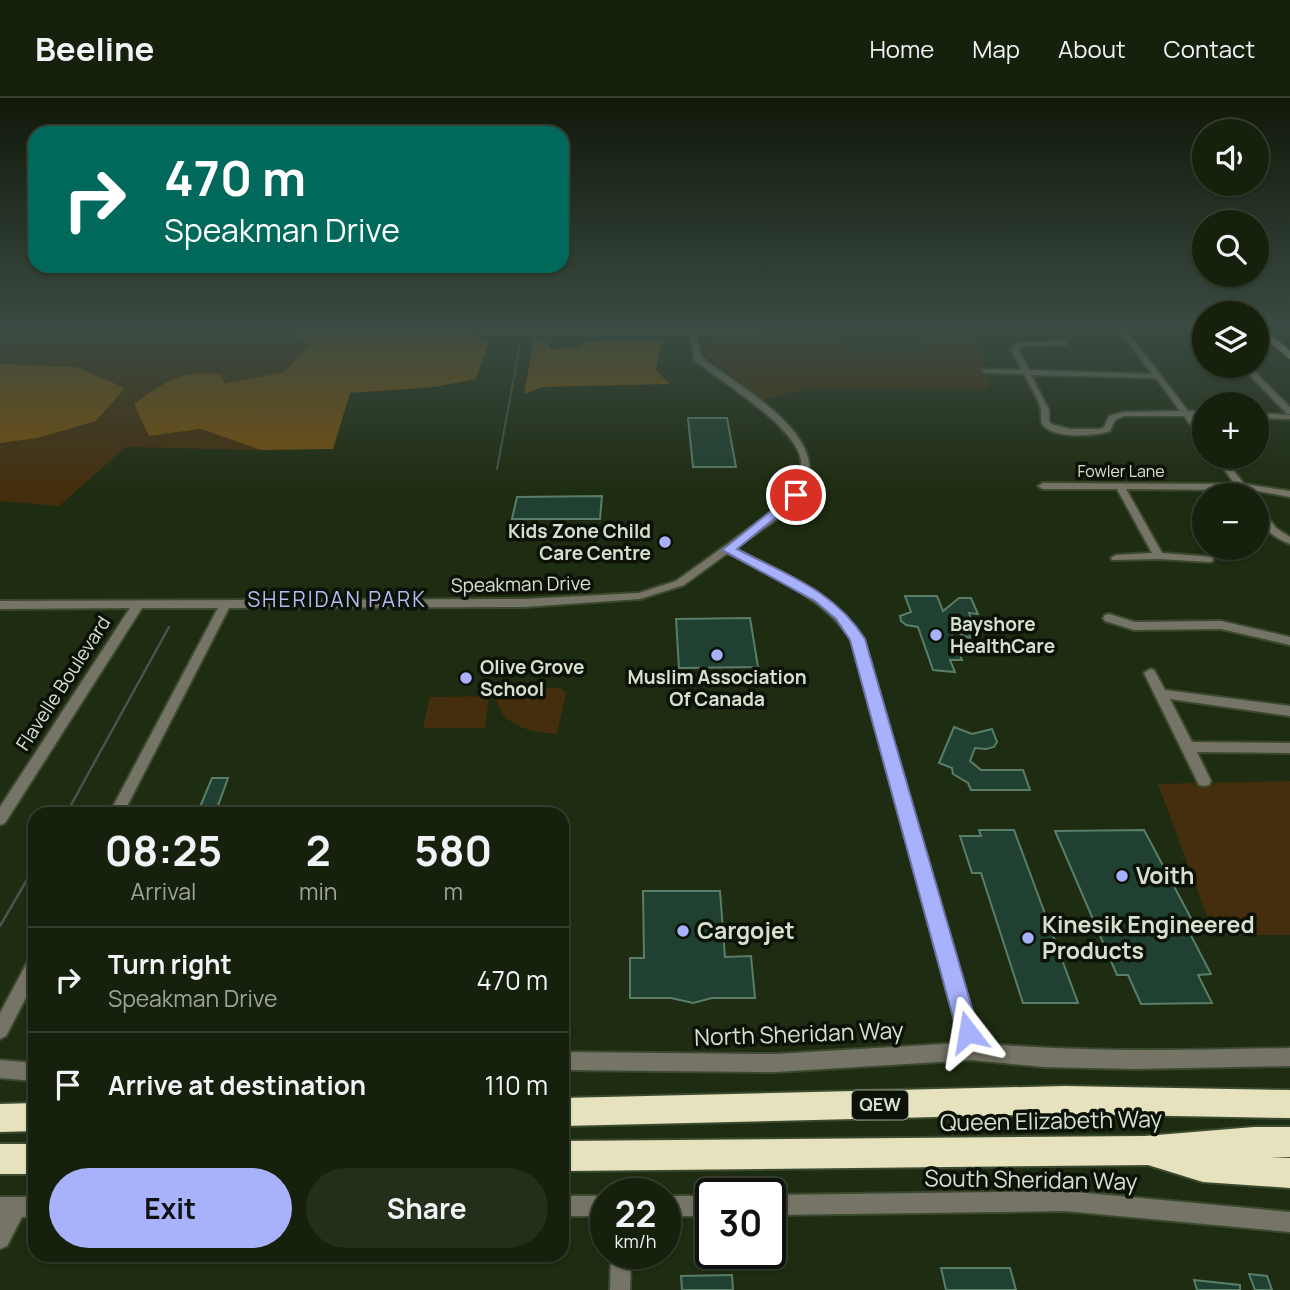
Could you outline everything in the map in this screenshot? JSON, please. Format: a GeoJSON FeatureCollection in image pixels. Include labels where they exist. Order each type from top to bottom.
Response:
{"type":"FeatureCollection","features":[{"type":"Feature","properties":{"kind":"highway"},"geometry":{"type":"LineString","coordinates":[[1198,1104],[1233,1097],[1290,1094]]}},
{"type":"Feature","properties":{"kind":"highway","name":"Queen Elizabeth Way"},"geometry":{"type":"LineString","coordinates":[[569,1112],[1064,1100],[1290,1104]]}},
{"type":"Feature","properties":{"kind":"highway"},"geometry":{"type":"LineString","coordinates":[[0,1118],[28,1117]]}},
{"type":"Feature","properties":{"kind":"highway","name":"Queen Elizabeth Way"},"geometry":{"type":"LineString","coordinates":[[569,1156],[1144,1151],[1254,1142],[1290,1142]]}},
{"type":"Feature","properties":{"kind":"highway"},"geometry":{"type":"LineString","coordinates":[[1144,1151],[1203,1167],[1290,1173]]}},
{"type":"Feature","properties":{"kind":"highway"},"geometry":{"type":"LineString","coordinates":[[0,1159],[28,1159]]}},
{"type":"Feature","properties":{"kind":"street","name":"Speakman Drive"},"geometry":{"type":"LineString","coordinates":[[0,605],[524,603],[640,596],[680,583],[728,550],[796,495],[805,470],[804,452],[780,422],[728,382]]}},
{"type":"Feature","properties":{"kind":"street"},"geometry":{"type":"LineString","coordinates":[[1031,382],[1045,410],[1046,424],[1057,431],[1101,431],[1107,429],[1112,418],[1123,414],[1192,412]]}},
{"type":"Feature","properties":{"kind":"street"},"geometry":{"type":"LineString","coordinates":[[1162,382],[1192,421]]}},
{"type":"Feature","properties":{"kind":"street"},"geometry":{"type":"LineString","coordinates":[[1260,382],[1290,414]]}},
{"type":"Feature","properties":{"kind":"street"},"geometry":{"type":"LineString","coordinates":[[1269,415],[1290,414]]}},
{"type":"Feature","properties":{"kind":"street","name":"Fowler Lane"},"geometry":{"type":"LineString","coordinates":[[1043,486],[1192,489]]}},
{"type":"Feature","properties":{"kind":"street"},"geometry":{"type":"LineString","coordinates":[[1120,487],[1159,556]]}},
{"type":"Feature","properties":{"kind":"street","name":"Fowler Lane"},"geometry":{"type":"LineString","coordinates":[[1269,493],[1290,494]]}},
{"type":"Feature","properties":{"kind":"street"},"geometry":{"type":"LineString","coordinates":[[1269,526],[1290,541]]}},
{"type":"Feature","properties":{"kind":"street"},"geometry":{"type":"LineString","coordinates":[[728,550],[820,598],[841,615],[858,639],[972,1051]]}},
{"type":"Feature","properties":{"kind":"street"},"geometry":{"type":"LineString","coordinates":[[1116,558],[1192,558]]}},
{"type":"Feature","properties":{"kind":"street"},"geometry":{"type":"LineString","coordinates":[[120,807],[226,604]]}},
{"type":"Feature","properties":{"kind":"street","name":"Flavelle Boulevard"},"geometry":{"type":"LineString","coordinates":[[0,819],[138,605]]}},
{"type":"Feature","properties":{"kind":"street"},"geometry":{"type":"LineString","coordinates":[[1109,618],[1134,626],[1221,625],[1290,641]]}},
{"type":"Feature","properties":{"kind":"street"},"geometry":{"type":"LineString","coordinates":[[1150,673],[1205,781]]}},
{"type":"Feature","properties":{"kind":"street"},"geometry":{"type":"LineString","coordinates":[[1162,694],[1290,711]]}},
{"type":"Feature","properties":{"kind":"street"},"geometry":{"type":"LineString","coordinates":[[1188,747],[1290,748]]}},
{"type":"Feature","properties":{"kind":"street"},"geometry":{"type":"LineString","coordinates":[[0,1030],[28,977]]}},
{"type":"Feature","properties":{"kind":"street","name":"North Sheridan Way"},"geometry":{"type":"LineString","coordinates":[[569,1061],[775,1063],[972,1051],[1044,1058],[1135,1060],[1290,1057]]}},
{"type":"Feature","properties":{"kind":"street"},"geometry":{"type":"LineString","coordinates":[[0,1069],[28,1071]]}},
{"type":"Feature","properties":{"kind":"street","name":"South Sheridan Way"},"geometry":{"type":"LineString","coordinates":[[786,1205],[1065,1201],[1290,1222]]}},
{"type":"Feature","properties":{"kind":"street"},"geometry":{"type":"LineString","coordinates":[[569,1206],[590,1206]]}},
{"type":"Feature","properties":{"kind":"street"},"geometry":{"type":"LineString","coordinates":[[0,1239],[17,1207]]}},
{"type":"Feature","properties":{"kind":"street"},"geometry":{"type":"LineString","coordinates":[[620,1290],[621,1269]]}},
{"type":"Feature","properties":{"kind":"shaded area"},"geometry":{"type":"Polygon","coordinates":[[[0,382],[110,382],[125,388],[96,421],[37,438],[0,443],[0,382]]]}},
{"type":"Feature","properties":{"kind":"shaded area"},"geometry":{"type":"Polygon","coordinates":[[[62,382],[164,382],[134,404],[149,436],[202,429],[261,450],[126,447],[59,506],[0,501],[0,443],[3,443],[62,382]]]}},
{"type":"Feature","properties":{"kind":"shaded area"},"geometry":{"type":"Polygon","coordinates":[[[168,382],[223,382],[224,384],[236,382],[463,382],[435,387],[350,393],[333,449],[261,450],[201,429],[149,436],[134,404],[168,382]]]}},
{"type":"Feature","properties":{"kind":"shaded area"},"geometry":{"type":"Polygon","coordinates":[[[219,382],[239,382],[223,385],[219,382]]]}},
{"type":"Feature","properties":{"kind":"shaded area"},"geometry":{"type":"Polygon","coordinates":[[[526,382],[668,382],[670,384],[542,387],[524,394],[526,382]]]}},
{"type":"Feature","properties":{"kind":"shaded area"},"geometry":{"type":"Polygon","coordinates":[[[740,382],[989,382],[990,386],[982,390],[810,388],[764,400],[740,382]]]}},
{"type":"Feature","properties":{"kind":"shaded area"},"geometry":{"type":"Polygon","coordinates":[[[495,686],[560,688],[566,693],[557,734],[533,731],[514,724],[500,709],[495,686]]]}},
{"type":"Feature","properties":{"kind":"shaded area"},"geometry":{"type":"Polygon","coordinates":[[[489,696],[485,728],[423,728],[430,697],[489,696]]]}},
{"type":"Feature","properties":{"kind":"shaded area"},"geometry":{"type":"Polygon","coordinates":[[[1290,781],[1290,935],[1214,935],[1158,784],[1290,781]]]}},
{"type":"Feature","properties":{"kind":"building"},"geometry":{"type":"Polygon","coordinates":[[[688,418],[727,418],[736,467],[693,467],[688,418]]]}},
{"type":"Feature","properties":{"kind":"building"},"geometry":{"type":"Polygon","coordinates":[[[602,496],[600,519],[512,519],[517,497],[602,496]]]}},
{"type":"Feature","properties":{"kind":"building","name":"Bayshore HealthCare"},"geometry":{"type":"Polygon","coordinates":[[[905,596],[937,596],[943,611],[959,598],[971,598],[978,614],[969,613],[975,629],[967,629],[971,639],[950,629],[962,660],[950,660],[955,672],[933,670],[918,627],[906,625],[901,621],[900,616],[911,612],[905,596]]]}},
{"type":"Feature","properties":{"kind":"building","name":"Muslim Association Of Canada"},"geometry":{"type":"Polygon","coordinates":[[[750,618],[758,667],[679,668],[676,619],[750,618]]]}},
{"type":"Feature","properties":{"kind":"building"},"geometry":{"type":"Polygon","coordinates":[[[954,727],[972,734],[992,729],[997,742],[994,747],[975,748],[970,761],[981,770],[1023,770],[1030,790],[971,790],[968,783],[953,774],[952,768],[939,763],[954,727]]]}},
{"type":"Feature","properties":{"kind":"building"},"geometry":{"type":"Polygon","coordinates":[[[212,778],[228,778],[218,807],[200,807],[212,778]]]}},
{"type":"Feature","properties":{"kind":"building","name":"Kinesik Engineered Products"},"geometry":{"type":"Polygon","coordinates":[[[979,830],[1014,830],[1078,1003],[1023,1003],[981,873],[972,873],[960,836],[981,836],[979,830]]]}},
{"type":"Feature","properties":{"kind":"building","name":"Voith"},"geometry":{"type":"Polygon","coordinates":[[[1144,830],[1193,922],[1184,922],[1211,974],[1198,975],[1212,1003],[1141,1004],[1128,975],[1117,975],[1055,831],[1144,830]]]}},
{"type":"Feature","properties":{"kind":"building","name":"Cargojet"},"geometry":{"type":"Polygon","coordinates":[[[643,891],[720,891],[725,957],[751,956],[755,998],[712,998],[693,1003],[671,998],[630,998],[630,958],[644,958],[643,891]]]}},
{"type":"Feature","properties":{"kind":"building"},"geometry":{"type":"Polygon","coordinates":[[[941,1268],[1010,1268],[1016,1290],[946,1290],[941,1268]]]}},
{"type":"Feature","properties":{"kind":"building"},"geometry":{"type":"Polygon","coordinates":[[[1249,1274],[1267,1276],[1272,1290],[1255,1290],[1249,1274]]]}},
{"type":"Feature","properties":{"kind":"building"},"geometry":{"type":"Polygon","coordinates":[[[732,1275],[733,1290],[682,1290],[681,1276],[732,1275]]]}},
{"type":"Feature","properties":{"kind":"building"},"geometry":{"type":"Polygon","coordinates":[[[1194,1280],[1240,1285],[1240,1290],[1197,1290],[1194,1280]]]}},
{"type":"Feature","properties":{"kind":"waterway"},"geometry":{"type":"LineString","coordinates":[[497,469],[513,382]]}},
{"type":"Feature","properties":{"kind":"waterway"},"geometry":{"type":"LineString","coordinates":[[70,807],[169,627]]}},
{"type":"Feature","properties":{"kind":"waterway"},"geometry":{"type":"LineString","coordinates":[[0,926],[28,878]]}},
{"type":"Feature","properties":{"kind":"place","name":"Kids Zone Child Care Centre"},"geometry":{"type":"Point","coordinates":[665,542]}},
{"type":"Feature","properties":{"kind":"place","name":"Bayshore HealthCare"},"geometry":{"type":"Point","coordinates":[936,635]}},
{"type":"Feature","properties":{"kind":"place","name":"Muslim Association Of Canada"},"geometry":{"type":"Point","coordinates":[717,655]}},
{"type":"Feature","properties":{"kind":"place","name":"Olive Grove School"},"geometry":{"type":"Point","coordinates":[466,678]}},
{"type":"Feature","properties":{"kind":"place","name":"Voith"},"geometry":{"type":"Point","coordinates":[1122,876]}},
{"type":"Feature","properties":{"kind":"place","name":"Cargojet"},"geometry":{"type":"Point","coordinates":[683,931]}},
{"type":"Feature","properties":{"kind":"place","name":"Kinesik Engineered Products"},"geometry":{"type":"Point","coordinates":[1028,938]}},
{"type":"Feature","properties":{"kind":"district","name":"SHERIDAN PARK"},"geometry":{"type":"Point","coordinates":[337,600]}},
{"type":"Feature","properties":{"kind":"route"},"geometry":{"type":"LineString","coordinates":[[796,495],[728,550],[820,598],[841,615],[858,639],[968,1032]]}}]}
